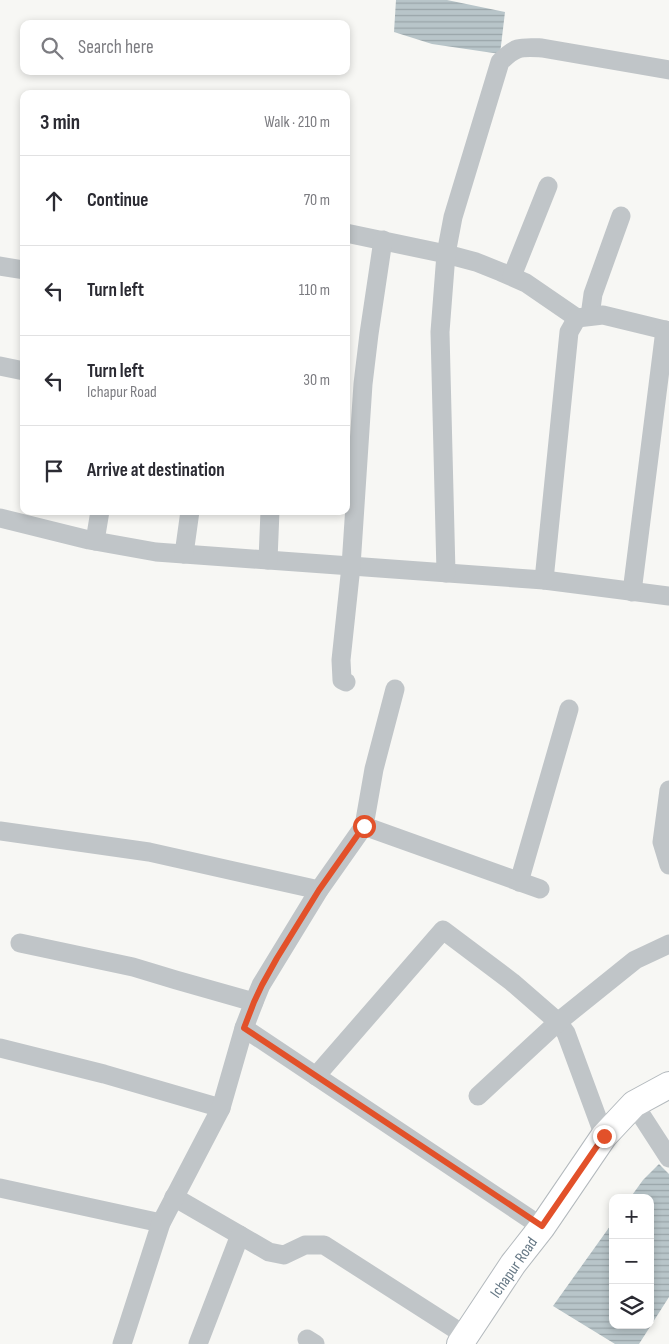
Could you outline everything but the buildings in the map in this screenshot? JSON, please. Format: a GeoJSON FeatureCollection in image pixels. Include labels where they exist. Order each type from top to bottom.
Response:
{"type":"FeatureCollection","features":[{"type":"Feature","properties":{"kind":"street"},"geometry":{"type":"LineString","coordinates":[[446,573],[440,332],[446,254],[453,217],[500,62],[511,51],[523,47],[542,48],[669,70]]}},
{"type":"Feature","properties":{"kind":"street"},"geometry":{"type":"LineString","coordinates":[[512,276],[548,186]]}},
{"type":"Feature","properties":{"kind":"street"},"geometry":{"type":"LineString","coordinates":[[544,580],[569,332],[584,317],[621,216]]}},
{"type":"Feature","properties":{"kind":"street"},"geometry":{"type":"LineString","coordinates":[[350,234],[476,262],[526,283],[584,317],[603,315],[667,330],[632,592]]}},
{"type":"Feature","properties":{"kind":"street"},"geometry":{"type":"LineString","coordinates":[[346,682],[342,680],[340,674],[340,660],[351,566],[368,334],[382,240]]}},
{"type":"Feature","properties":{"kind":"street"},"geometry":{"type":"LineString","coordinates":[[0,266],[20,269]]}},
{"type":"Feature","properties":{"kind":"street"},"geometry":{"type":"LineString","coordinates":[[0,366],[20,370]]}},
{"type":"Feature","properties":{"kind":"street"},"geometry":{"type":"LineString","coordinates":[[95,542],[99,515]]}},
{"type":"Feature","properties":{"kind":"street"},"geometry":{"type":"LineString","coordinates":[[184,554],[189,515]]}},
{"type":"Feature","properties":{"kind":"street"},"geometry":{"type":"LineString","coordinates":[[268,560],[270,515]]}},
{"type":"Feature","properties":{"kind":"street"},"geometry":{"type":"LineString","coordinates":[[0,518],[95,542],[156,552],[544,580],[669,596]]}},
{"type":"Feature","properties":{"kind":"street"},"geometry":{"type":"LineString","coordinates":[[122,1344],[161,1223],[221,1108],[244,1028],[254,1002],[277,958],[319,890],[364,826],[374,770],[395,689]]}},
{"type":"Feature","properties":{"kind":"street"},"geometry":{"type":"LineString","coordinates":[[519,882],[569,709]]}},
{"type":"Feature","properties":{"kind":"street"},"geometry":{"type":"LineString","coordinates":[[669,790],[662,842],[669,865]]}},
{"type":"Feature","properties":{"kind":"street"},"geometry":{"type":"LineString","coordinates":[[364,826],[540,889]]}},
{"type":"Feature","properties":{"kind":"street"},"geometry":{"type":"LineString","coordinates":[[0,831],[149,852],[319,890]]}},
{"type":"Feature","properties":{"kind":"street"},"geometry":{"type":"LineString","coordinates":[[316,1076],[443,930],[512,982],[558,1022],[566,1033],[604,1136]]}},
{"type":"Feature","properties":{"kind":"street"},"geometry":{"type":"LineString","coordinates":[[20,944],[134,967],[254,1002]]}},
{"type":"Feature","properties":{"kind":"street"},"geometry":{"type":"LineString","coordinates":[[478,1096],[558,1022],[635,960],[669,944]]}},
{"type":"Feature","properties":{"kind":"street"},"geometry":{"type":"LineString","coordinates":[[244,1028],[542,1226]]}},
{"type":"Feature","properties":{"kind":"street"},"geometry":{"type":"LineString","coordinates":[[0,1048],[104,1074],[221,1108]]}},
{"type":"Feature","properties":{"kind":"street","name":"Ichapur Road"},"geometry":{"type":"LineString","coordinates":[[463,1340],[512,1264],[542,1226],[604,1136],[634,1104],[669,1085]]}},
{"type":"Feature","properties":{"kind":"street"},"geometry":{"type":"LineString","coordinates":[[634,1104],[669,1158]]}},
{"type":"Feature","properties":{"kind":"street"},"geometry":{"type":"LineString","coordinates":[[0,1188],[161,1223]]}},
{"type":"Feature","properties":{"kind":"street"},"geometry":{"type":"LineString","coordinates":[[174,1197],[269,1252],[284,1255],[305,1245],[324,1245],[463,1340]]}},
{"type":"Feature","properties":{"kind":"street"},"geometry":{"type":"LineString","coordinates":[[198,1344],[240,1235]]}},
{"type":"Feature","properties":{"kind":"shaded area"},"geometry":{"type":"Polygon","coordinates":[[[396,0],[447,0],[505,12],[500,54],[432,44],[394,32],[396,0]]]}},
{"type":"Feature","properties":{"kind":"shaded area"},"geometry":{"type":"Polygon","coordinates":[[[659,1164],[669,1174],[669,1297],[654,1320],[654,1194],[633,1194],[643,1180],[659,1164]]]}},
{"type":"Feature","properties":{"kind":"shaded area"},"geometry":{"type":"Polygon","coordinates":[[[609,1228],[609,1329],[649,1329],[639,1344],[615,1344],[553,1306],[609,1228]]]}},
{"type":"Feature","properties":{"kind":"route"},"geometry":{"type":"LineString","coordinates":[[364,826],[319,890],[277,958],[262,985],[244,1028],[542,1226],[604,1136]]}}]}
